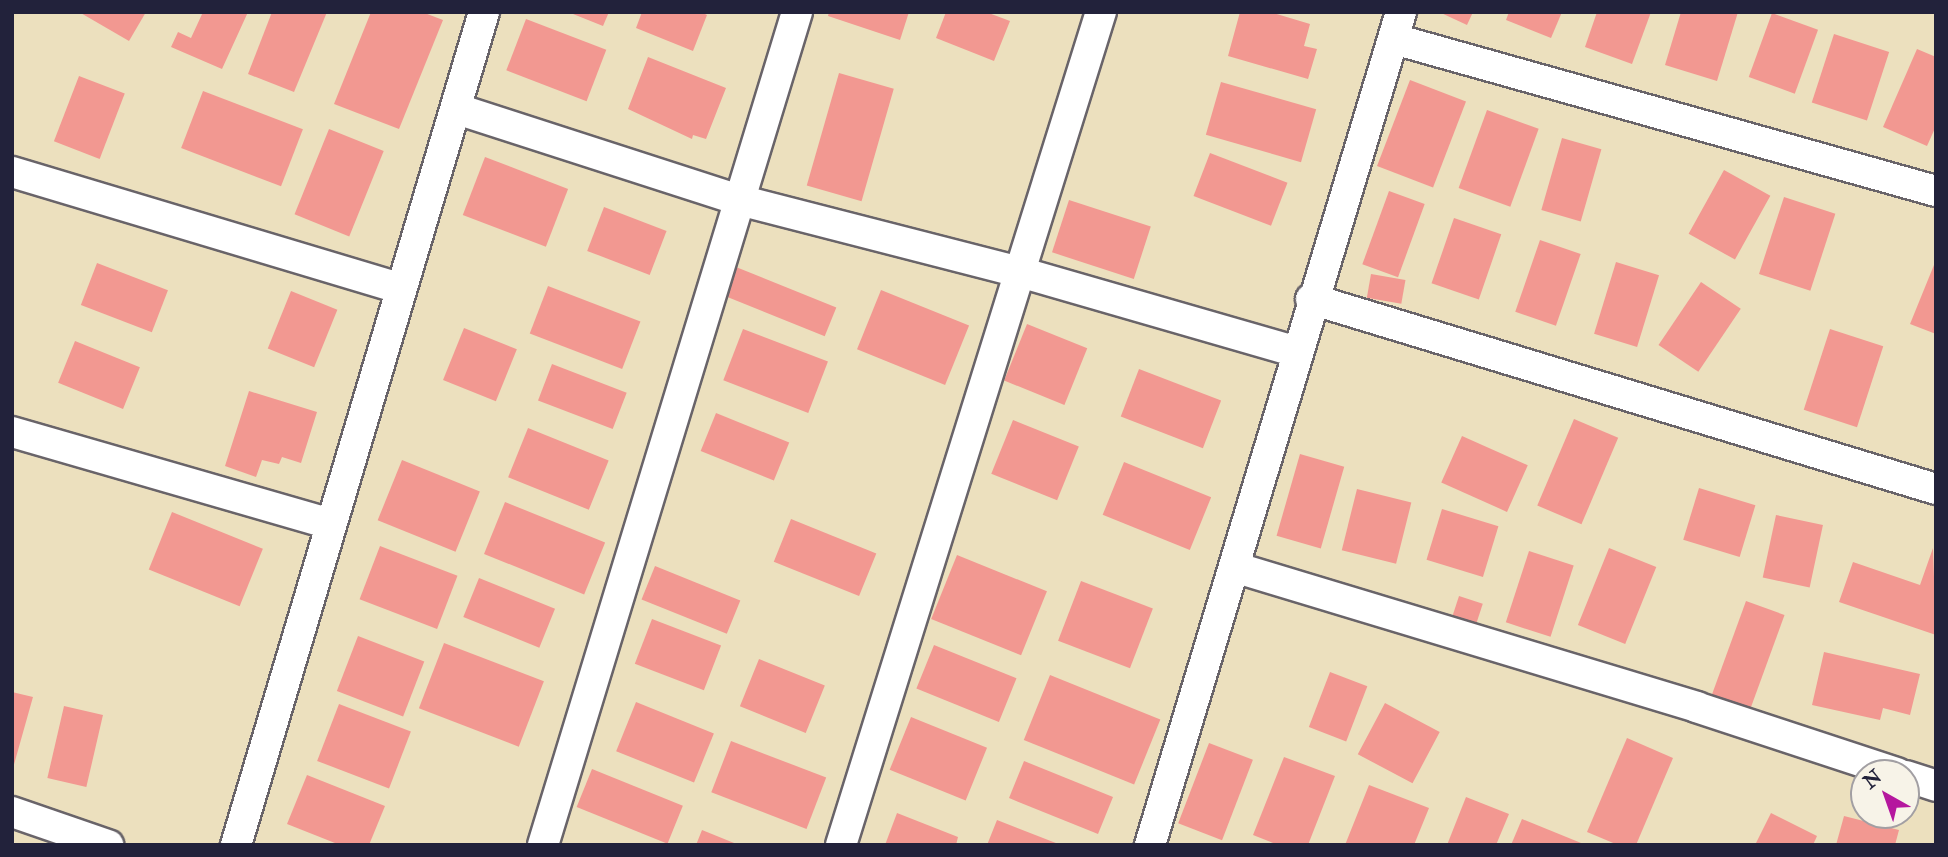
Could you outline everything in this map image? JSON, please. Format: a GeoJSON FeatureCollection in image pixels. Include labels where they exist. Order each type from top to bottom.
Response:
{"type":"FeatureCollection","features":[{"type":"Feature","properties":{"kind":"street"},"geometry":{"type":"LineString","coordinates":[[543,845],[797,12]]}},
{"type":"Feature","properties":{"kind":"street"},"geometry":{"type":"LineString","coordinates":[[841,845],[1101,12]]}},
{"type":"Feature","properties":{"kind":"street"},"geometry":{"type":"LineString","coordinates":[[236,845],[457,109],[481,13]]}},
{"type":"Feature","properties":{"kind":"street"},"geometry":{"type":"LineString","coordinates":[[1150,845],[1237,568],[1311,299],[1397,26],[1936,191]]}},
{"type":"Feature","properties":{"kind":"street"},"geometry":{"type":"LineString","coordinates":[[457,109],[738,200],[1020,272],[1297,352]]}},
{"type":"Feature","properties":{"kind":"street"},"geometry":{"type":"LineString","coordinates":[[12,172],[401,289]]}},
{"type":"Feature","properties":{"kind":"street"},"geometry":{"type":"LineString","coordinates":[[1311,299],[1936,489]]}},
{"type":"Feature","properties":{"kind":"street"},"geometry":{"type":"LineString","coordinates":[[12,432],[331,524]]}},
{"type":"Feature","properties":{"kind":"street"},"geometry":{"type":"LineString","coordinates":[[1237,568],[1696,707],[1854,759]]}},
{"type":"Feature","properties":{"kind":"street"},"geometry":{"type":"LineString","coordinates":[[12,812],[108,845]]}},
{"type":"Feature","properties":{"kind":"building"},"geometry":{"type":"Polygon","coordinates":[[[79,12],[146,12],[129,41],[79,12]]]}},
{"type":"Feature","properties":{"kind":"building"},"geometry":{"type":"Polygon","coordinates":[[[203,12],[248,12],[222,69],[171,47],[178,32],[191,38],[203,12]]]}},
{"type":"Feature","properties":{"kind":"building"},"geometry":{"type":"Polygon","coordinates":[[[272,12],[327,12],[294,92],[248,74],[272,12]]]}},
{"type":"Feature","properties":{"kind":"building"},"geometry":{"type":"Polygon","coordinates":[[[371,12],[422,12],[443,20],[399,129],[334,104],[371,12]]]}},
{"type":"Feature","properties":{"kind":"building"},"geometry":{"type":"Polygon","coordinates":[[[568,12],[609,12],[603,26],[568,12]]]}},
{"type":"Feature","properties":{"kind":"building"},"geometry":{"type":"Polygon","coordinates":[[[642,12],[701,12],[707,15],[693,51],[636,28],[642,12]]]}},
{"type":"Feature","properties":{"kind":"building"},"geometry":{"type":"Polygon","coordinates":[[[829,12],[909,12],[900,40],[828,16],[829,12]]]}},
{"type":"Feature","properties":{"kind":"building"},"geometry":{"type":"Polygon","coordinates":[[[946,12],[986,12],[1010,21],[994,61],[936,38],[946,12]]]}},
{"type":"Feature","properties":{"kind":"building"},"geometry":{"type":"Polygon","coordinates":[[[1240,12],[1270,12],[1310,24],[1304,46],[1317,49],[1308,79],[1228,56],[1240,12]]]}},
{"type":"Feature","properties":{"kind":"building"},"geometry":{"type":"Polygon","coordinates":[[[1439,12],[1473,12],[1467,25],[1439,12]]]}},
{"type":"Feature","properties":{"kind":"building"},"geometry":{"type":"Polygon","coordinates":[[[1509,12],[1562,12],[1551,38],[1506,20],[1509,12]]]}},
{"type":"Feature","properties":{"kind":"building"},"geometry":{"type":"Polygon","coordinates":[[[1597,12],[1651,12],[1632,64],[1585,47],[1597,12]]]}},
{"type":"Feature","properties":{"kind":"building"},"geometry":{"type":"Polygon","coordinates":[[[1681,12],[1738,12],[1717,81],[1665,65],[1681,12]]]}},
{"type":"Feature","properties":{"kind":"building"},"geometry":{"type":"Polygon","coordinates":[[[1772,13],[1818,30],[1795,94],[1749,77],[1772,13]]]}},
{"type":"Feature","properties":{"kind":"building"},"geometry":{"type":"Polygon","coordinates":[[[526,19],[606,50],[587,101],[506,70],[526,19]]]}},
{"type":"Feature","properties":{"kind":"building"},"geometry":{"type":"Polygon","coordinates":[[[1834,34],[1889,52],[1867,120],[1812,102],[1834,34]]]}},
{"type":"Feature","properties":{"kind":"building"},"geometry":{"type":"Polygon","coordinates":[[[1917,49],[1936,57],[1936,126],[1927,146],[1883,127],[1917,49]]]}},
{"type":"Feature","properties":{"kind":"building"},"geometry":{"type":"Polygon","coordinates":[[[648,57],[726,88],[706,139],[693,135],[692,139],[628,109],[648,57]]]}},
{"type":"Feature","properties":{"kind":"building"},"geometry":{"type":"Polygon","coordinates":[[[839,73],[894,89],[862,201],[807,185],[839,73]]]}},
{"type":"Feature","properties":{"kind":"building"},"geometry":{"type":"Polygon","coordinates":[[[79,76],[125,94],[100,159],[54,141],[79,76]]]}},
{"type":"Feature","properties":{"kind":"building"},"geometry":{"type":"Polygon","coordinates":[[[1410,80],[1466,102],[1433,187],[1377,166],[1410,80]]]}},
{"type":"Feature","properties":{"kind":"building"},"geometry":{"type":"Polygon","coordinates":[[[1221,82],[1316,109],[1301,162],[1206,135],[1221,82]]]}},
{"type":"Feature","properties":{"kind":"building"},"geometry":{"type":"Polygon","coordinates":[[[203,91],[303,129],[281,186],[181,148],[203,91]]]}},
{"type":"Feature","properties":{"kind":"building"},"geometry":{"type":"Polygon","coordinates":[[[1487,110],[1539,129],[1510,207],[1459,188],[1487,110]]]}},
{"type":"Feature","properties":{"kind":"building"},"geometry":{"type":"Polygon","coordinates":[[[329,129],[384,151],[349,236],[295,214],[329,129]]]}},
{"type":"Feature","properties":{"kind":"building"},"geometry":{"type":"Polygon","coordinates":[[[1562,138],[1601,149],[1581,221],[1541,210],[1562,138]]]}},
{"type":"Feature","properties":{"kind":"building"},"geometry":{"type":"Polygon","coordinates":[[[1210,153],[1287,183],[1271,226],[1194,196],[1210,153]]]}},
{"type":"Feature","properties":{"kind":"building"},"geometry":{"type":"Polygon","coordinates":[[[485,157],[568,189],[546,247],[463,215],[485,157]]]}},
{"type":"Feature","properties":{"kind":"building"},"geometry":{"type":"Polygon","coordinates":[[[1724,170],[1770,196],[1735,260],[1689,234],[1724,170]]]}},
{"type":"Feature","properties":{"kind":"building"},"geometry":{"type":"Polygon","coordinates":[[[1389,191],[1425,204],[1398,277],[1362,264],[1389,191]]]}},
{"type":"Feature","properties":{"kind":"building"},"geometry":{"type":"Polygon","coordinates":[[[1784,197],[1835,214],[1810,291],[1759,274],[1784,197]]]}},
{"type":"Feature","properties":{"kind":"building"},"geometry":{"type":"Polygon","coordinates":[[[1069,200],[1151,227],[1134,279],[1052,252],[1069,200]]]}},
{"type":"Feature","properties":{"kind":"building"},"geometry":{"type":"Polygon","coordinates":[[[604,207],[667,231],[650,275],[587,251],[604,207]]]}},
{"type":"Feature","properties":{"kind":"building"},"geometry":{"type":"Polygon","coordinates":[[[1454,218],[1501,234],[1479,300],[1432,283],[1454,218]]]}},
{"type":"Feature","properties":{"kind":"building"},"geometry":{"type":"Polygon","coordinates":[[[1540,240],[1581,254],[1556,326],[1515,312],[1540,240]]]}},
{"type":"Feature","properties":{"kind":"building"},"geometry":{"type":"Polygon","coordinates":[[[1936,260],[1936,334],[1910,324],[1936,260]]]}},
{"type":"Feature","properties":{"kind":"building"},"geometry":{"type":"Polygon","coordinates":[[[1616,262],[1659,275],[1637,347],[1594,334],[1616,262]]]}},
{"type":"Feature","properties":{"kind":"building"},"geometry":{"type":"Polygon","coordinates":[[[97,263],[168,290],[152,332],[81,305],[97,263]]]}},
{"type":"Feature","properties":{"kind":"building"},"geometry":{"type":"Polygon","coordinates":[[[726,263],[836,308],[825,336],[714,292],[726,263]]]}},
{"type":"Feature","properties":{"kind":"building"},"geometry":{"type":"Polygon","coordinates":[[[1371,274],[1405,280],[1401,304],[1367,298],[1371,274]]]}},
{"type":"Feature","properties":{"kind":"building"},"geometry":{"type":"Polygon","coordinates":[[[1701,282],[1741,309],[1698,372],[1659,345],[1701,282]]]}},
{"type":"Feature","properties":{"kind":"building"},"geometry":{"type":"Polygon","coordinates":[[[548,286],[640,321],[622,369],[530,334],[548,286]]]}},
{"type":"Feature","properties":{"kind":"building"},"geometry":{"type":"Polygon","coordinates":[[[881,290],[969,326],[945,385],[857,349],[881,290]]]}},
{"type":"Feature","properties":{"kind":"building"},"geometry":{"type":"Polygon","coordinates":[[[291,291],[337,310],[314,367],[268,348],[291,291]]]}},
{"type":"Feature","properties":{"kind":"building"},"geometry":{"type":"Polygon","coordinates":[[[1027,324],[1087,348],[1064,405],[1004,381],[1027,324]]]}},
{"type":"Feature","properties":{"kind":"building"},"geometry":{"type":"Polygon","coordinates":[[[464,328],[517,349],[496,401],[443,380],[464,328]]]}},
{"type":"Feature","properties":{"kind":"building"},"geometry":{"type":"Polygon","coordinates":[[[743,329],[828,362],[808,413],[723,380],[743,329]]]}},
{"type":"Feature","properties":{"kind":"building"},"geometry":{"type":"Polygon","coordinates":[[[1830,329],[1883,346],[1857,427],[1804,410],[1830,329]]]}},
{"type":"Feature","properties":{"kind":"building"},"geometry":{"type":"Polygon","coordinates":[[[75,341],[140,367],[123,409],[58,383],[75,341]]]}},
{"type":"Feature","properties":{"kind":"building"},"geometry":{"type":"Polygon","coordinates":[[[552,364],[627,393],[613,429],[538,400],[552,364]]]}},
{"type":"Feature","properties":{"kind":"building"},"geometry":{"type":"Polygon","coordinates":[[[1139,369],[1221,401],[1203,448],[1121,417],[1139,369]]]}},
{"type":"Feature","properties":{"kind":"building"},"geometry":{"type":"Polygon","coordinates":[[[249,391],[317,412],[301,463],[282,457],[279,464],[262,460],[256,477],[225,466],[249,391]]]}},
{"type":"Feature","properties":{"kind":"building"},"geometry":{"type":"Polygon","coordinates":[[[716,413],[789,443],[774,481],[701,451],[716,413]]]}},
{"type":"Feature","properties":{"kind":"building"},"geometry":{"type":"Polygon","coordinates":[[[1574,419],[1618,438],[1581,524],[1537,506],[1574,419]]]}},
{"type":"Feature","properties":{"kind":"building"},"geometry":{"type":"Polygon","coordinates":[[[1013,420],[1079,447],[1057,500],[991,474],[1013,420]]]}},
{"type":"Feature","properties":{"kind":"building"},"geometry":{"type":"Polygon","coordinates":[[[528,428],[609,461],[589,510],[508,477],[528,428]]]}},
{"type":"Feature","properties":{"kind":"building"},"geometry":{"type":"Polygon","coordinates":[[[1462,436],[1528,465],[1507,512],[1441,483],[1462,436]]]}},
{"type":"Feature","properties":{"kind":"building"},"geometry":{"type":"Polygon","coordinates":[[[1300,454],[1344,467],[1321,548],[1277,536],[1300,454]]]}},
{"type":"Feature","properties":{"kind":"building"},"geometry":{"type":"Polygon","coordinates":[[[402,460],[480,491],[456,552],[378,520],[402,460]]]}},
{"type":"Feature","properties":{"kind":"building"},"geometry":{"type":"Polygon","coordinates":[[[1124,462],[1211,497],[1190,550],[1103,515],[1124,462]]]}},
{"type":"Feature","properties":{"kind":"building"},"geometry":{"type":"Polygon","coordinates":[[[1699,488],[1755,505],[1740,557],[1683,540],[1699,488]]]}},
{"type":"Feature","properties":{"kind":"building"},"geometry":{"type":"Polygon","coordinates":[[[1357,489],[1411,503],[1396,564],[1342,550],[1357,489]]]}},
{"type":"Feature","properties":{"kind":"building"},"geometry":{"type":"Polygon","coordinates":[[[505,502],[605,542],[584,594],[484,554],[505,502]]]}},
{"type":"Feature","properties":{"kind":"building"},"geometry":{"type":"Polygon","coordinates":[[[1442,509],[1498,526],[1483,577],[1427,560],[1442,509]]]}},
{"type":"Feature","properties":{"kind":"building"},"geometry":{"type":"Polygon","coordinates":[[[172,512],[263,549],[240,606],[149,569],[172,512]]]}},
{"type":"Feature","properties":{"kind":"building"},"geometry":{"type":"Polygon","coordinates":[[[1776,515],[1823,525],[1810,588],[1763,578],[1776,515]]]}},
{"type":"Feature","properties":{"kind":"building"},"geometry":{"type":"Polygon","coordinates":[[[791,519],[876,553],[859,596],[774,562],[791,519]]]}},
{"type":"Feature","properties":{"kind":"building"},"geometry":{"type":"Polygon","coordinates":[[[380,546],[457,576],[437,629],[360,599],[380,546]]]}},
{"type":"Feature","properties":{"kind":"building"},"geometry":{"type":"Polygon","coordinates":[[[1609,548],[1656,567],[1625,644],[1578,625],[1609,548]]]}},
{"type":"Feature","properties":{"kind":"building"},"geometry":{"type":"Polygon","coordinates":[[[1933,548],[1936,635],[1839,602],[1853,562],[1920,585],[1933,548]]]}},
{"type":"Feature","properties":{"kind":"building"},"geometry":{"type":"Polygon","coordinates":[[[1529,551],[1574,566],[1551,637],[1506,622],[1529,551]]]}},
{"type":"Feature","properties":{"kind":"building"},"geometry":{"type":"Polygon","coordinates":[[[957,555],[1047,591],[1021,655],[931,619],[957,555]]]}},
{"type":"Feature","properties":{"kind":"building"},"geometry":{"type":"Polygon","coordinates":[[[655,566],[740,600],[727,634],[642,599],[655,566]]]}},
{"type":"Feature","properties":{"kind":"building"},"geometry":{"type":"Polygon","coordinates":[[[479,578],[555,609],[539,648],[463,617],[479,578]]]}},
{"type":"Feature","properties":{"kind":"building"},"geometry":{"type":"Polygon","coordinates":[[[1081,581],[1153,609],[1130,668],[1058,641],[1081,581]]]}},
{"type":"Feature","properties":{"kind":"building"},"geometry":{"type":"Polygon","coordinates":[[[1459,596],[1483,604],[1475,627],[1452,619],[1459,596]]]}},
{"type":"Feature","properties":{"kind":"building"},"geometry":{"type":"Polygon","coordinates":[[[1746,601],[1785,615],[1747,719],[1708,705],[1746,601]]]}},
{"type":"Feature","properties":{"kind":"building"},"geometry":{"type":"Polygon","coordinates":[[[652,619],[721,646],[704,690],[635,664],[652,619]]]}},
{"type":"Feature","properties":{"kind":"building"},"geometry":{"type":"Polygon","coordinates":[[[358,636],[424,661],[403,717],[337,691],[358,636]]]}},
{"type":"Feature","properties":{"kind":"building"},"geometry":{"type":"Polygon","coordinates":[[[444,643],[544,681],[519,747],[419,708],[444,643]]]}},
{"type":"Feature","properties":{"kind":"building"},"geometry":{"type":"Polygon","coordinates":[[[934,645],[1017,678],[999,722],[916,689],[934,645]]]}},
{"type":"Feature","properties":{"kind":"building"},"geometry":{"type":"Polygon","coordinates":[[[1824,652],[1920,674],[1910,715],[1883,708],[1880,720],[1812,705],[1824,652]]]}},
{"type":"Feature","properties":{"kind":"building"},"geometry":{"type":"Polygon","coordinates":[[[759,659],[825,686],[806,733],[740,706],[759,659]]]}},
{"type":"Feature","properties":{"kind":"building"},"geometry":{"type":"Polygon","coordinates":[[[1330,672],[1367,686],[1346,741],[1309,727],[1330,672]]]}},
{"type":"Feature","properties":{"kind":"building"},"geometry":{"type":"Polygon","coordinates":[[[1050,675],[1160,720],[1134,784],[1024,740],[1050,675]]]}},
{"type":"Feature","properties":{"kind":"building"},"geometry":{"type":"Polygon","coordinates":[[[12,692],[33,697],[13,768],[12,768],[12,692]]]}},
{"type":"Feature","properties":{"kind":"building"},"geometry":{"type":"Polygon","coordinates":[[[636,702],[714,733],[694,783],[616,751],[636,702]]]}},
{"type":"Feature","properties":{"kind":"building"},"geometry":{"type":"Polygon","coordinates":[[[1385,703],[1440,732],[1413,783],[1358,754],[1385,703]]]}},
{"type":"Feature","properties":{"kind":"building"},"geometry":{"type":"Polygon","coordinates":[[[339,704],[411,732],[389,789],[317,761],[339,704]]]}},
{"type":"Feature","properties":{"kind":"building"},"geometry":{"type":"Polygon","coordinates":[[[64,706],[103,715],[86,787],[47,778],[64,706]]]}},
{"type":"Feature","properties":{"kind":"building"},"geometry":{"type":"Polygon","coordinates":[[[911,717],[987,748],[966,801],[890,770],[911,717]]]}},
{"type":"Feature","properties":{"kind":"building"},"geometry":{"type":"Polygon","coordinates":[[[1627,738],[1673,758],[1636,845],[1618,845],[1587,832],[1627,738]]]}},
{"type":"Feature","properties":{"kind":"building"},"geometry":{"type":"Polygon","coordinates":[[[731,741],[826,778],[807,829],[711,792],[731,741]]]}},
{"type":"Feature","properties":{"kind":"building"},"geometry":{"type":"Polygon","coordinates":[[[1209,743],[1253,760],[1222,840],[1178,823],[1209,743]]]}},
{"type":"Feature","properties":{"kind":"building"},"geometry":{"type":"Polygon","coordinates":[[[1284,757],[1335,776],[1308,845],[1278,845],[1253,835],[1284,757]]]}},
{"type":"Feature","properties":{"kind":"building"},"geometry":{"type":"Polygon","coordinates":[[[1024,761],[1113,797],[1098,834],[1009,798],[1024,761]]]}},
{"type":"Feature","properties":{"kind":"building"},"geometry":{"type":"Polygon","coordinates":[[[592,769],[683,806],[668,844],[577,807],[592,769]]]}},
{"type":"Feature","properties":{"kind":"building"},"geometry":{"type":"Polygon","coordinates":[[[307,775],[385,806],[369,845],[340,845],[287,824],[307,775]]]}},
{"type":"Feature","properties":{"kind":"building"},"geometry":{"type":"Polygon","coordinates":[[[1369,785],[1429,808],[1414,845],[1345,845],[1369,785]]]}},
{"type":"Feature","properties":{"kind":"building"},"geometry":{"type":"Polygon","coordinates":[[[1466,797],[1509,814],[1496,845],[1447,845],[1466,797]]]}},
{"type":"Feature","properties":{"kind":"building"},"geometry":{"type":"Polygon","coordinates":[[[897,813],[958,837],[956,845],[885,845],[897,813]]]}},
{"type":"Feature","properties":{"kind":"building"},"geometry":{"type":"Polygon","coordinates":[[[1771,813],[1817,836],[1813,845],[1755,845],[1771,813]]]}},
{"type":"Feature","properties":{"kind":"building"},"geometry":{"type":"Polygon","coordinates":[[[1844,816],[1850,818],[1850,829],[1899,830],[1895,845],[1836,845],[1844,816]]]}},
{"type":"Feature","properties":{"kind":"building"},"geometry":{"type":"Polygon","coordinates":[[[1522,819],[1586,845],[1511,845],[1522,819]]]}},
{"type":"Feature","properties":{"kind":"building"},"geometry":{"type":"Polygon","coordinates":[[[997,820],[1061,845],[987,845],[997,820]]]}},
{"type":"Feature","properties":{"kind":"building"},"geometry":{"type":"Polygon","coordinates":[[[702,830],[739,845],[696,845],[702,830]]]}}]}
